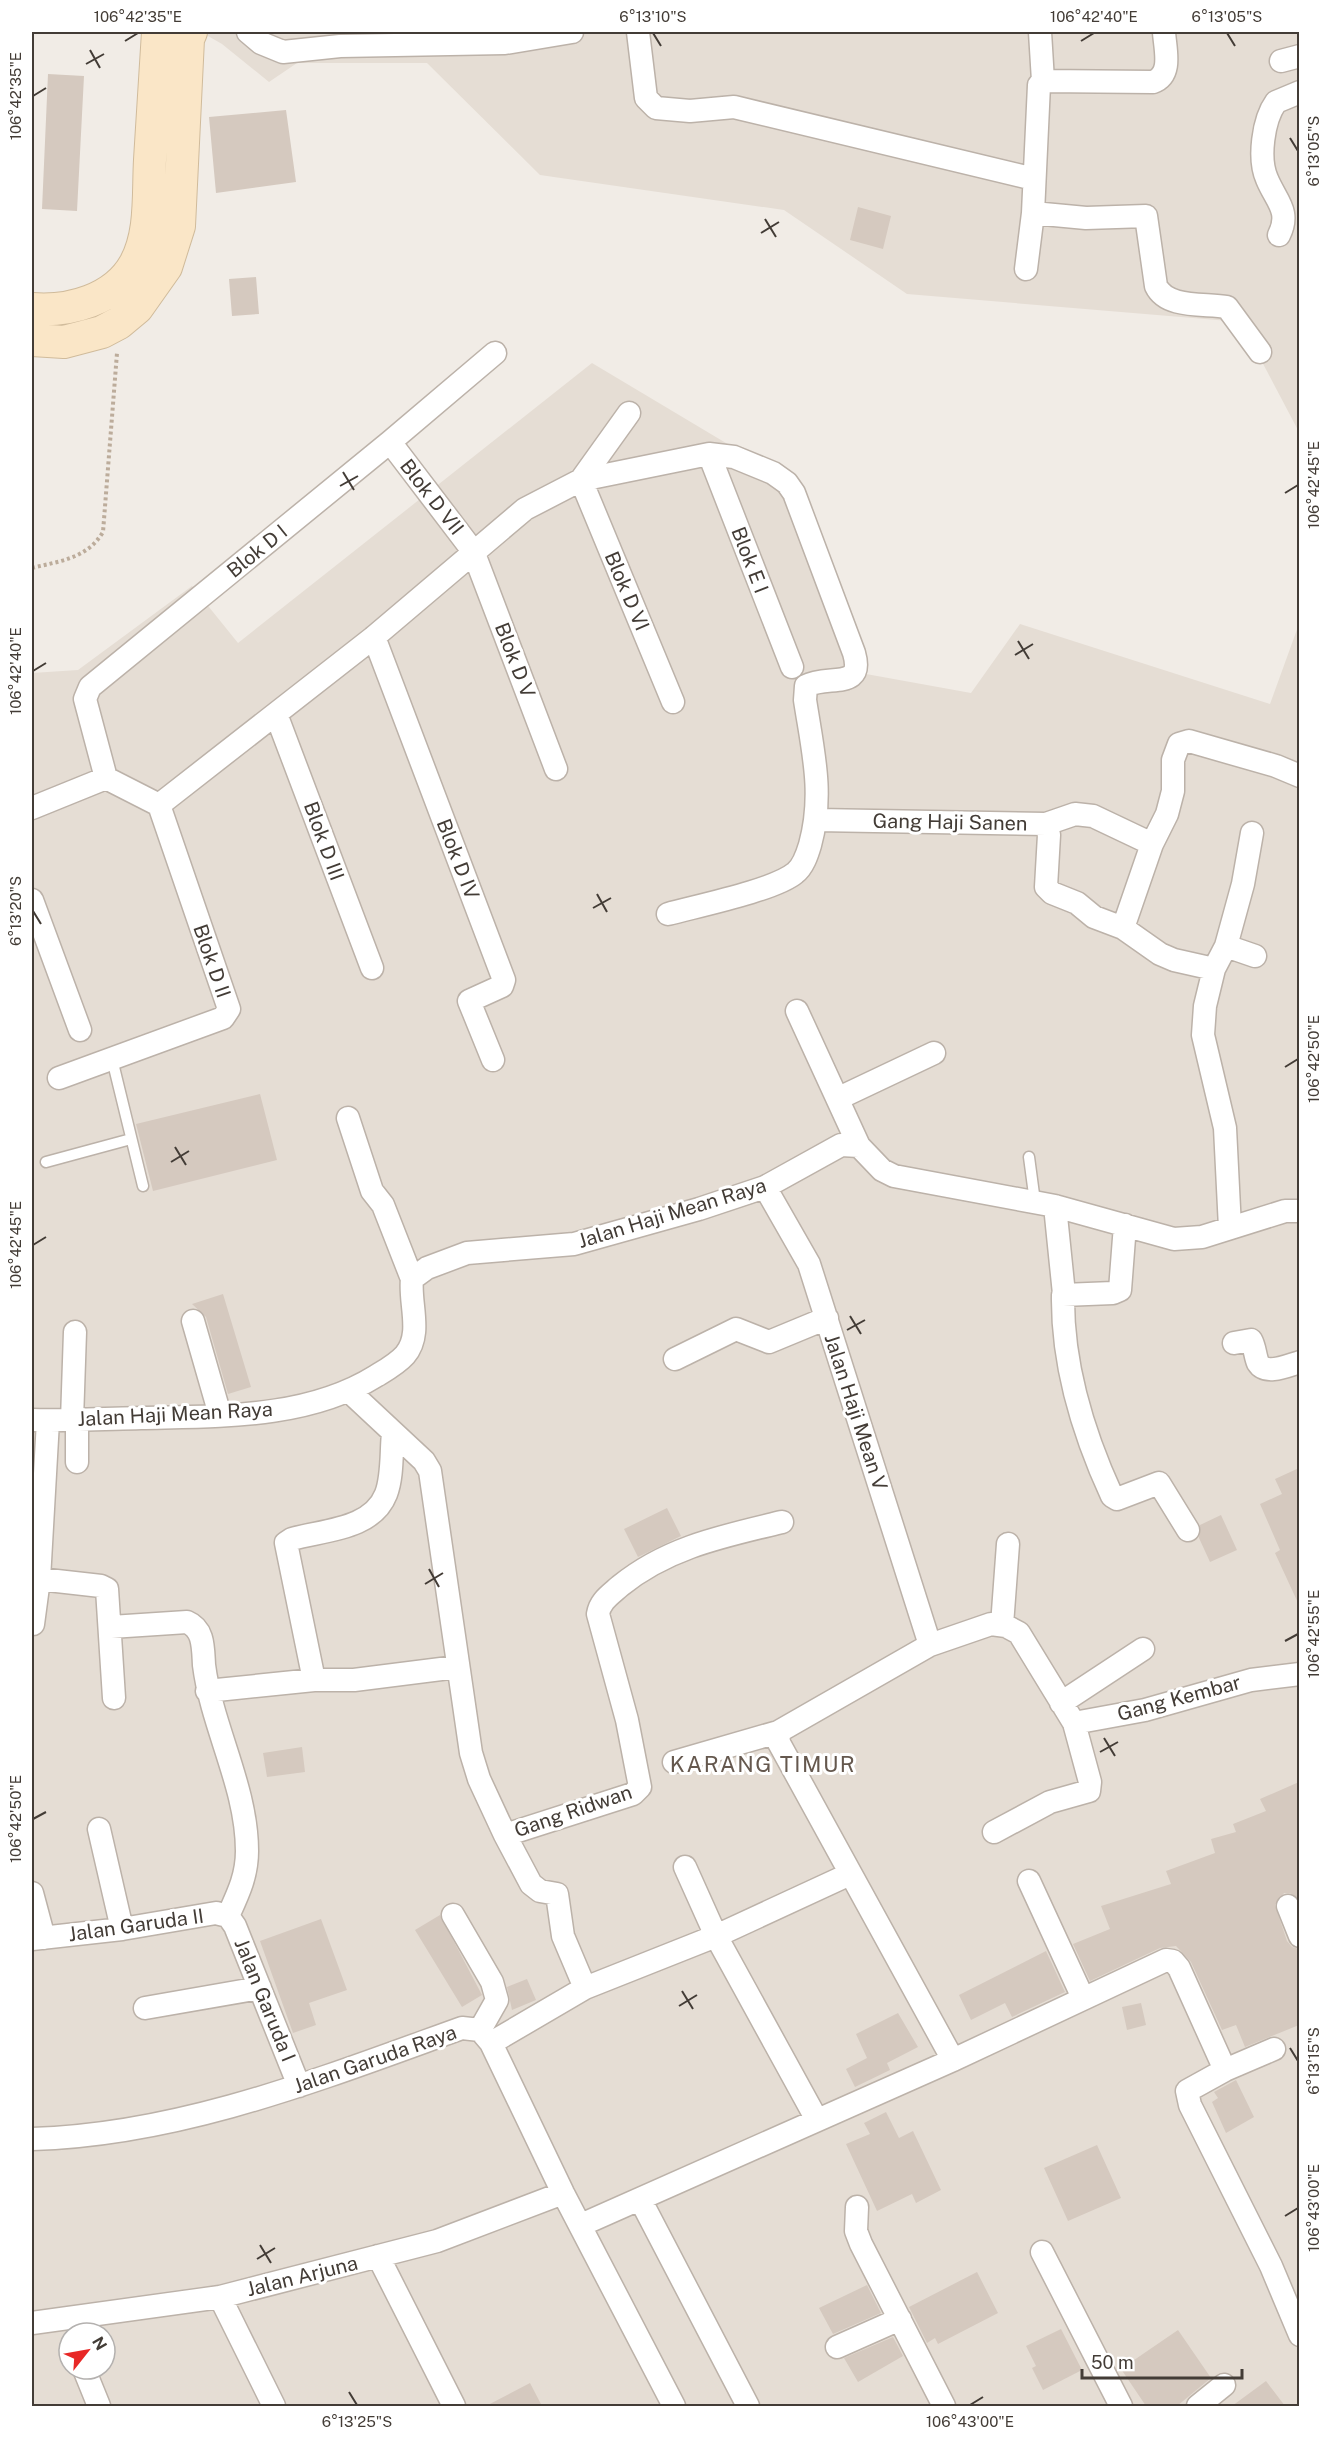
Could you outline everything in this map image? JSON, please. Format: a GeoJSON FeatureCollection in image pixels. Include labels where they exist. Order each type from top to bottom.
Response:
{"type":"FeatureCollection","features":[{"type":"Feature","properties":{"kind":"street"},"geometry":{"type":"LineString","coordinates":[[32,309],[51,310],[81,306],[112,289],[135,264],[146,232],[158,32]]}},
{"type":"Feature","properties":{"kind":"street"},"geometry":{"type":"LineString","coordinates":[[248,32],[261,43],[283,52],[341,39],[477,38],[572,32]]}},
{"type":"Feature","properties":{"kind":"street"},"geometry":{"type":"LineString","coordinates":[[638,32],[646,98],[656,108],[690,111],[734,107],[1034,179]]}},
{"type":"Feature","properties":{"kind":"street"},"geometry":{"type":"LineString","coordinates":[[1026,269],[1033,213],[1039,85],[1042,81],[1040,32]]}},
{"type":"Feature","properties":{"kind":"street"},"geometry":{"type":"LineString","coordinates":[[1042,81],[1153,82],[1160,80],[1165,76],[1166,69],[1164,32]]}},
{"type":"Feature","properties":{"kind":"street"},"geometry":{"type":"LineString","coordinates":[[32,340],[64,342],[102,332],[119,323],[137,308],[166,267],[179,226],[184,34]]}},
{"type":"Feature","properties":{"kind":"street"},"geometry":{"type":"LineString","coordinates":[[1279,235],[1284,224],[1284,209],[1267,179],[1263,159],[1266,125],[1276,102],[1299,92]]}},
{"type":"Feature","properties":{"kind":"street"},"geometry":{"type":"LineString","coordinates":[[1033,213],[1086,219],[1146,216],[1156,286],[1160,294],[1174,302],[1227,307],[1260,352]]}},
{"type":"Feature","properties":{"kind":"street","name":"Blok D I"},"geometry":{"type":"LineString","coordinates":[[106,778],[85,699],[90,687],[390,442],[495,352]]}},
{"type":"Feature","properties":{"kind":"street"},"geometry":{"type":"LineString","coordinates":[[580,480],[630,413]]}},
{"type":"Feature","properties":{"kind":"street","name":"Blok D VII"},"geometry":{"type":"LineString","coordinates":[[390,442],[473,551]]}},
{"type":"Feature","properties":{"kind":"street"},"geometry":{"type":"LineString","coordinates":[[32,808],[106,778],[159,805],[374,637],[525,509],[580,480],[709,453],[734,457],[773,473],[787,483],[794,493],[858,664],[855,674],[842,679],[816,680],[806,686],[805,700],[819,788],[817,820],[806,857],[796,873],[779,883],[668,914]]}},
{"type":"Feature","properties":{"kind":"street","name":"Blok E I"},"geometry":{"type":"LineString","coordinates":[[709,453],[792,667]]}},
{"type":"Feature","properties":{"kind":"street","name":"Blok D VI"},"geometry":{"type":"LineString","coordinates":[[580,480],[673,702]]}},
{"type":"Feature","properties":{"kind":"street","name":"Blok D V"},"geometry":{"type":"LineString","coordinates":[[473,551],[556,769]]}},
{"type":"Feature","properties":{"kind":"street","name":"Blok D IV"},"geometry":{"type":"LineString","coordinates":[[374,637],[504,980],[502,986],[469,1001],[493,1060]]}},
{"type":"Feature","properties":{"kind":"street","name":"Blok D III"},"geometry":{"type":"LineString","coordinates":[[276,714],[372,968]]}},
{"type":"Feature","properties":{"kind":"street"},"geometry":{"type":"LineString","coordinates":[[1123,928],[1152,844],[1167,814],[1173,791],[1176,748],[1183,741],[1276,766],[1299,776]]}},
{"type":"Feature","properties":{"kind":"street","name":"Blok D II"},"geometry":{"type":"LineString","coordinates":[[59,1078],[223,1018],[229,1009],[159,805]]}},
{"type":"Feature","properties":{"kind":"street"},"geometry":{"type":"LineString","coordinates":[[1046,824],[1075,814],[1093,816],[1152,844]]}},
{"type":"Feature","properties":{"kind":"street","name":"Gang Haji Sanen"},"geometry":{"type":"LineString","coordinates":[[817,820],[1046,824],[1049,835],[1046,887],[1052,893],[1077,903],[1094,917],[1123,928],[1174,960],[1214,969]]}},
{"type":"Feature","properties":{"kind":"street"},"geometry":{"type":"LineString","coordinates":[[1230,1228],[1225,1128],[1203,1035],[1205,1006],[1214,969],[1226,946],[1243,884],[1252,833]]}},
{"type":"Feature","properties":{"kind":"street"},"geometry":{"type":"LineString","coordinates":[[32,900],[80,1030]]}},
{"type":"Feature","properties":{"kind":"street"},"geometry":{"type":"LineString","coordinates":[[1226,946],[1255,956]]}},
{"type":"Feature","properties":{"kind":"street"},"geometry":{"type":"LineString","coordinates":[[797,1011],[839,1098],[859,1146],[882,1170],[894,1176],[1045,1204],[1174,1239],[1202,1238],[1285,1211],[1299,1211]]}},
{"type":"Feature","properties":{"kind":"street"},"geometry":{"type":"LineString","coordinates":[[839,1098],[934,1053]]}},
{"type":"Feature","properties":{"kind":"street"},"geometry":{"type":"LineString","coordinates":[[348,1118],[372,1191],[383,1205],[412,1280]]}},
{"type":"Feature","properties":{"kind":"street","name":"Jalan Haji Mean Raya"},"geometry":{"type":"LineString","coordinates":[[40,1420],[219,1415],[275,1410],[350,1392],[393,1365],[406,1353],[412,1339],[415,1314],[410,1293],[412,1280],[427,1268],[467,1253],[574,1244],[765,1187],[841,1144],[859,1146]]}},
{"type":"Feature","properties":{"kind":"street","name":"Jalan Haji Mean V"},"geometry":{"type":"LineString","coordinates":[[765,1187],[809,1264],[930,1645]]}},
{"type":"Feature","properties":{"kind":"street"},"geometry":{"type":"LineString","coordinates":[[1045,1204],[1064,1294],[1062,1332],[1069,1371],[1082,1418],[1112,1496],[1117,1499],[1159,1483],[1188,1530]]}},
{"type":"Feature","properties":{"kind":"street"},"geometry":{"type":"LineString","coordinates":[[1064,1294],[1113,1293],[1120,1290],[1125,1226]]}},
{"type":"Feature","properties":{"kind":"street"},"geometry":{"type":"LineString","coordinates":[[675,1359],[736,1329],[769,1342],[827,1318]]}},
{"type":"Feature","properties":{"kind":"street"},"geometry":{"type":"LineString","coordinates":[[193,1321],[219,1415]]}},
{"type":"Feature","properties":{"kind":"street"},"geometry":{"type":"LineString","coordinates":[[75,1332],[77,1462]]}},
{"type":"Feature","properties":{"kind":"street"},"geometry":{"type":"LineString","coordinates":[[1234,1343],[1251,1340],[1259,1364],[1265,1368],[1276,1369],[1299,1362]]}},
{"type":"Feature","properties":{"kind":"street"},"geometry":{"type":"LineString","coordinates":[[350,1392],[424,1461],[430,1471],[471,1753],[479,1779],[531,1884],[540,1891],[556,1894],[563,1936],[585,1988]]}},
{"type":"Feature","properties":{"kind":"street"},"geometry":{"type":"LineString","coordinates":[[33,1624],[39,1579],[40,1420]]}},
{"type":"Feature","properties":{"kind":"street"},"geometry":{"type":"LineString","coordinates":[[314,1680],[286,1544],[292,1539],[352,1525],[374,1510],[386,1493],[393,1432]]}},
{"type":"Feature","properties":{"kind":"street","name":"Gang Ridwan"},"geometry":{"type":"LineString","coordinates":[[505,1835],[633,1794],[640,1787],[627,1720],[598,1614],[599,1606],[636,1573],[670,1554],[700,1542],[782,1522]]}},
{"type":"Feature","properties":{"kind":"street"},"geometry":{"type":"LineString","coordinates":[[1002,1625],[1008,1544]]}},
{"type":"Feature","properties":{"kind":"street"},"geometry":{"type":"LineString","coordinates":[[39,1579],[101,1586],[107,1589],[114,1698]]}},
{"type":"Feature","properties":{"kind":"street"},"geometry":{"type":"LineString","coordinates":[[111,1627],[187,1622],[195,1625],[201,1636],[207,1691],[243,1808],[247,1851],[245,1880],[228,1916]]}},
{"type":"Feature","properties":{"kind":"street"},"geometry":{"type":"LineString","coordinates":[[674,1762],[778,1732],[930,1645],[991,1624],[1002,1625],[1019,1633],[1074,1723],[1091,1785],[1089,1791],[1050,1802],[994,1832]]}},
{"type":"Feature","properties":{"kind":"street"},"geometry":{"type":"LineString","coordinates":[[1061,1703],[1143,1650]]}},
{"type":"Feature","properties":{"kind":"street"},"geometry":{"type":"LineString","coordinates":[[207,1691],[314,1680],[354,1680],[457,1666]]}},
{"type":"Feature","properties":{"kind":"street","name":"Gang Kembar"},"geometry":{"type":"LineString","coordinates":[[1074,1723],[1145,1710],[1251,1680],[1299,1674]]}},
{"type":"Feature","properties":{"kind":"street"},"geometry":{"type":"LineString","coordinates":[[778,1732],[778,1743],[953,2060]]}},
{"type":"Feature","properties":{"kind":"street"},"geometry":{"type":"LineString","coordinates":[[99,1828],[122,1929]]}},
{"type":"Feature","properties":{"kind":"street"},"geometry":{"type":"LineString","coordinates":[[685,1867],[716,1935],[817,2120]]}},
{"type":"Feature","properties":{"kind":"street"},"geometry":{"type":"LineString","coordinates":[[485,2036],[585,1988],[716,1935],[850,1874]]}},
{"type":"Feature","properties":{"kind":"street"},"geometry":{"type":"LineString","coordinates":[[1029,1881],[1083,1998]]}},
{"type":"Feature","properties":{"kind":"street","name":"Jalan Garuda II"},"geometry":{"type":"LineString","coordinates":[[32,1893],[38,1938],[122,1929],[216,1913],[228,1916]]}},
{"type":"Feature","properties":{"kind":"street"},"geometry":{"type":"LineString","coordinates":[[1288,1906],[1299,1936]]}},
{"type":"Feature","properties":{"kind":"street"},"geometry":{"type":"LineString","coordinates":[[453,1915],[492,1982],[497,2000],[485,2036],[563,2193],[674,2406]]}},
{"type":"Feature","properties":{"kind":"street","name":"Jalan Garuda I"},"geometry":{"type":"LineString","coordinates":[[228,1916],[261,1988],[299,2086]]}},
{"type":"Feature","properties":{"kind":"street"},"geometry":{"type":"LineString","coordinates":[[581,2225],[953,2060],[1166,1960],[1173,1961],[1179,1968],[1225,2070]]}},
{"type":"Feature","properties":{"kind":"street"},"geometry":{"type":"LineString","coordinates":[[145,2008],[261,1988]]}},
{"type":"Feature","properties":{"kind":"street","name":"Jalan Garuda Raya"},"geometry":{"type":"LineString","coordinates":[[32,2139],[106,2134],[159,2123],[299,2086],[462,2028],[485,2036]]}},
{"type":"Feature","properties":{"kind":"street"},"geometry":{"type":"LineString","coordinates":[[1275,2049],[1225,2070],[1187,2091],[1190,2105],[1270,2265],[1299,2335]]}},
{"type":"Feature","properties":{"kind":"street","name":"Jalan Arjuna"},"geometry":{"type":"LineString","coordinates":[[94,2321],[220,2297],[437,2241],[563,2193]]}},
{"type":"Feature","properties":{"kind":"street"},"geometry":{"type":"LineString","coordinates":[[640,2199],[748,2406]]}},
{"type":"Feature","properties":{"kind":"street"},"geometry":{"type":"LineString","coordinates":[[857,2207],[856,2231],[861,2244],[944,2406]]}},
{"type":"Feature","properties":{"kind":"street"},"geometry":{"type":"LineString","coordinates":[[1042,2252],[1121,2406]]}},
{"type":"Feature","properties":{"kind":"street"},"geometry":{"type":"LineString","coordinates":[[378,2256],[454,2406]]}},
{"type":"Feature","properties":{"kind":"street"},"geometry":{"type":"LineString","coordinates":[[220,2297],[274,2406]]}},
{"type":"Feature","properties":{"kind":"street"},"geometry":{"type":"LineString","coordinates":[[837,2347],[900,2319]]}},
{"type":"Feature","properties":{"kind":"street","name":"Jalan Arjuna"},"geometry":{"type":"LineString","coordinates":[[32,2323],[57,2325]]}},
{"type":"Feature","properties":{"kind":"street"},"geometry":{"type":"LineString","coordinates":[[89,2381],[99,2406]]}},
{"type":"Feature","properties":{"kind":"street"},"geometry":{"type":"LineString","coordinates":[[1198,2406],[1224,2385]]}},
{"type":"Feature","properties":{"kind":"lane"},"geometry":{"type":"LineString","coordinates":[[111,1059],[143,1186]]}},
{"type":"Feature","properties":{"kind":"lane"},"geometry":{"type":"LineString","coordinates":[[46,1162],[131,1139]]}},
{"type":"Feature","properties":{"kind":"lane"},"geometry":{"type":"LineString","coordinates":[[1029,1157],[1045,1204]]}},
{"type":"Feature","properties":{"kind":"path"},"geometry":{"type":"LineString","coordinates":[[32,568],[78,556],[95,545],[103,532],[119,323]]}},
{"type":"Feature","properties":{"kind":"shaded area"},"geometry":{"type":"Polygon","coordinates":[[[201,32],[1299,32],[1299,432],[1241,322],[907,294],[784,210],[540,175],[427,63],[297,63],[269,82],[222,44],[201,32]]]}},
{"type":"Feature","properties":{"kind":"shaded area"},"geometry":{"type":"Polygon","coordinates":[[[592,363],[791,482],[855,672],[971,693],[1020,624],[1270,704],[1299,624],[1299,2406],[32,2406],[32,673],[78,670],[192,586],[238,643],[592,363]]]}},
{"type":"Feature","properties":{"kind":"building"},"geometry":{"type":"Polygon","coordinates":[[[48,74],[84,76],[77,211],[42,209],[48,74]]]}},
{"type":"Feature","properties":{"kind":"building"},"geometry":{"type":"Polygon","coordinates":[[[286,110],[296,182],[216,193],[209,117],[286,110]]]}},
{"type":"Feature","properties":{"kind":"building"},"geometry":{"type":"Polygon","coordinates":[[[858,207],[891,216],[883,249],[850,240],[858,207]]]}},
{"type":"Feature","properties":{"kind":"building"},"geometry":{"type":"Polygon","coordinates":[[[256,277],[259,314],[232,316],[229,279],[256,277]]]}},
{"type":"Feature","properties":{"kind":"building"},"geometry":{"type":"Polygon","coordinates":[[[260,1094],[277,1160],[153,1191],[136,1124],[260,1094]]]}},
{"type":"Feature","properties":{"kind":"building"},"geometry":{"type":"Polygon","coordinates":[[[223,1294],[251,1387],[228,1394],[206,1317],[192,1304],[223,1294]]]}},
{"type":"Feature","properties":{"kind":"building"},"geometry":{"type":"Polygon","coordinates":[[[1299,1468],[1299,1605],[1275,1553],[1280,1550],[1260,1504],[1282,1494],[1275,1479],[1299,1468]]]}},
{"type":"Feature","properties":{"kind":"building"},"geometry":{"type":"Polygon","coordinates":[[[667,1508],[681,1536],[638,1557],[624,1529],[667,1508]]]}},
{"type":"Feature","properties":{"kind":"building"},"geometry":{"type":"Polygon","coordinates":[[[1221,1515],[1237,1550],[1210,1562],[1199,1538],[1200,1525],[1221,1515]]]}},
{"type":"Feature","properties":{"kind":"building"},"geometry":{"type":"Polygon","coordinates":[[[302,1747],[305,1772],[267,1777],[263,1753],[302,1747]]]}},
{"type":"Feature","properties":{"kind":"building"},"geometry":{"type":"Polygon","coordinates":[[[1299,1782],[1299,1899],[1290,1893],[1284,1893],[1275,1905],[1287,1941],[1292,1947],[1299,1949],[1299,2025],[1245,2047],[1236,2025],[1222,2030],[1191,1962],[1176,1946],[1160,1948],[1090,1981],[1073,1944],[1110,1929],[1101,1906],[1171,1884],[1166,1871],[1215,1853],[1211,1839],[1236,1832],[1233,1824],[1266,1811],[1260,1799],[1299,1782]]]}},
{"type":"Feature","properties":{"kind":"building"},"geometry":{"type":"Polygon","coordinates":[[[440,1915],[482,1995],[462,2007],[415,1930],[440,1915]]]}},
{"type":"Feature","properties":{"kind":"building"},"geometry":{"type":"Polygon","coordinates":[[[321,1919],[347,1990],[309,2003],[316,2025],[293,2033],[260,1941],[321,1919]]]}},
{"type":"Feature","properties":{"kind":"building"},"geometry":{"type":"Polygon","coordinates":[[[1046,1951],[1065,1992],[1012,2017],[1005,2003],[971,2020],[959,1995],[1046,1951]]]}},
{"type":"Feature","properties":{"kind":"building"},"geometry":{"type":"Polygon","coordinates":[[[527,1979],[536,2000],[512,2010],[507,1987],[527,1979]]]}},
{"type":"Feature","properties":{"kind":"building"},"geometry":{"type":"Polygon","coordinates":[[[1141,2003],[1146,2025],[1127,2030],[1122,2007],[1141,2003]]]}},
{"type":"Feature","properties":{"kind":"building"},"geometry":{"type":"Polygon","coordinates":[[[898,2013],[918,2047],[887,2063],[890,2070],[855,2087],[846,2069],[867,2058],[856,2034],[898,2013]]]}},
{"type":"Feature","properties":{"kind":"building"},"geometry":{"type":"Polygon","coordinates":[[[1236,2080],[1254,2117],[1226,2133],[1212,2102],[1218,2098],[1214,2092],[1236,2080]]]}},
{"type":"Feature","properties":{"kind":"building"},"geometry":{"type":"Polygon","coordinates":[[[886,2112],[899,2138],[913,2131],[941,2190],[916,2203],[912,2194],[877,2211],[846,2144],[870,2134],[864,2123],[886,2112]]]}},
{"type":"Feature","properties":{"kind":"building"},"geometry":{"type":"Polygon","coordinates":[[[1097,2145],[1121,2198],[1068,2221],[1044,2168],[1097,2145]]]}},
{"type":"Feature","properties":{"kind":"building"},"geometry":{"type":"Polygon","coordinates":[[[977,2272],[998,2313],[938,2344],[935,2338],[927,2343],[909,2307],[977,2272]]]}},
{"type":"Feature","properties":{"kind":"building"},"geometry":{"type":"Polygon","coordinates":[[[867,2285],[881,2313],[833,2334],[819,2308],[867,2285]]]}},
{"type":"Feature","properties":{"kind":"building"},"geometry":{"type":"Polygon","coordinates":[[[1061,2329],[1082,2370],[1043,2390],[1032,2368],[1036,2366],[1026,2346],[1061,2329]]]}},
{"type":"Feature","properties":{"kind":"building"},"geometry":{"type":"Polygon","coordinates":[[[1178,2330],[1211,2378],[1177,2406],[1146,2406],[1121,2369],[1178,2330]]]}},
{"type":"Feature","properties":{"kind":"building"},"geometry":{"type":"Polygon","coordinates":[[[893,2337],[903,2356],[858,2382],[844,2358],[893,2337]]]}},
{"type":"Feature","properties":{"kind":"building"},"geometry":{"type":"Polygon","coordinates":[[[1266,2381],[1285,2406],[1232,2406],[1266,2381]]]}},
{"type":"Feature","properties":{"kind":"building"},"geometry":{"type":"Polygon","coordinates":[[[530,2383],[542,2406],[486,2406],[530,2383]]]}},
{"type":"Feature","properties":{"kind":"district","name":"KARANG TIMUR"},"geometry":{"type":"Point","coordinates":[763,1764]}}]}
